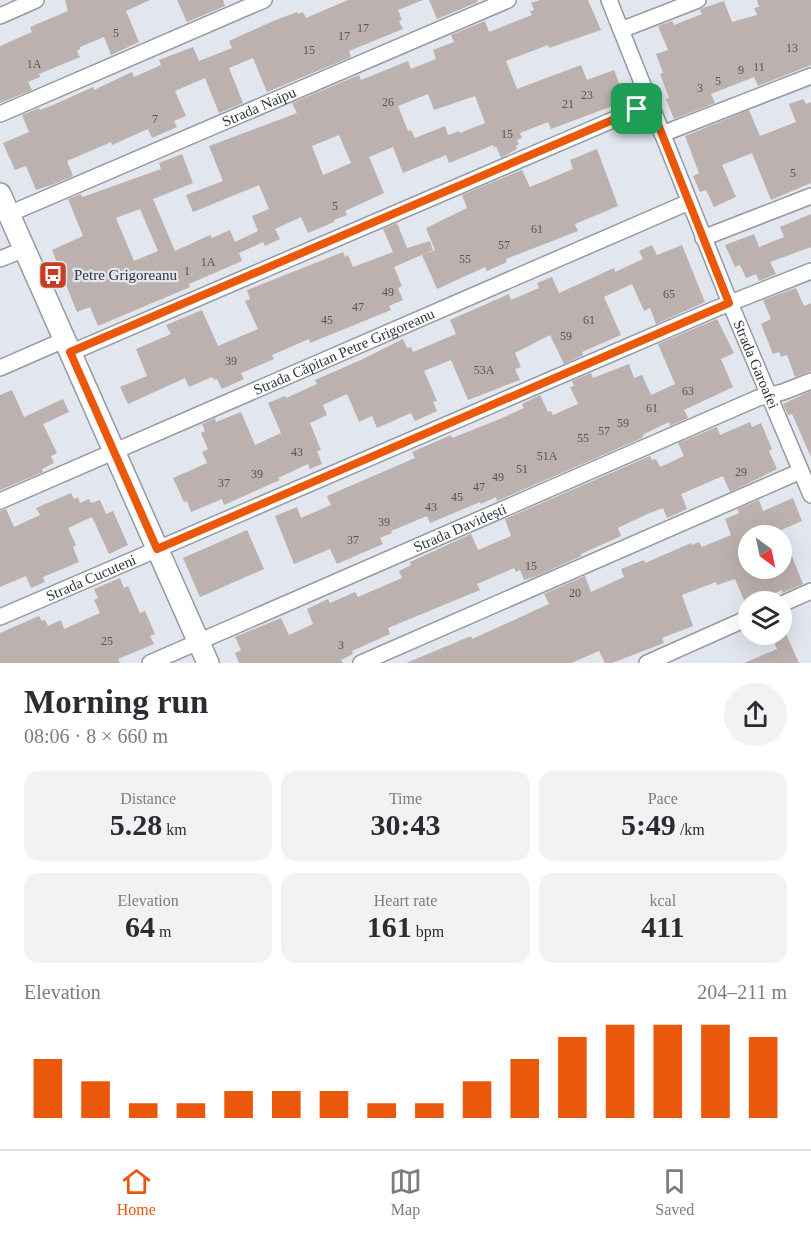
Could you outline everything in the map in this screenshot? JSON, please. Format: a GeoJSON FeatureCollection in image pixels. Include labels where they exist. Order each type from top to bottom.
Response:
{"type":"FeatureCollection","features":[{"type":"Feature","properties":{"kind":"street"},"geometry":{"type":"LineString","coordinates":[[0,16],[36,0]]}},
{"type":"Feature","properties":{"kind":"street"},"geometry":{"type":"LineString","coordinates":[[0,114],[264,0]]}},
{"type":"Feature","properties":{"kind":"street","name":"Strada Naipu"},"geometry":{"type":"LineString","coordinates":[[9,214],[508,0]]}},
{"type":"Feature","properties":{"kind":"street","name":"Strada Garoafei"},"geometry":{"type":"LineString","coordinates":[[609,0],[729,303],[811,495]]}},
{"type":"Feature","properties":{"kind":"street"},"geometry":{"type":"LineString","coordinates":[[621,30],[698,0]]}},
{"type":"Feature","properties":{"kind":"street"},"geometry":{"type":"LineString","coordinates":[[662,134],[811,76]]}},
{"type":"Feature","properties":{"kind":"street"},"geometry":{"type":"LineString","coordinates":[[0,368],[67,346],[650,104]]}},
{"type":"Feature","properties":{"kind":"street"},"geometry":{"type":"LineString","coordinates":[[0,194],[208,663]]}},
{"type":"Feature","properties":{"kind":"street"},"geometry":{"type":"LineString","coordinates":[[703,238],[811,196]]}},
{"type":"Feature","properties":{"kind":"street","name":"Strada Căpitan Petre Grigoreanu"},"geometry":{"type":"LineString","coordinates":[[0,501],[689,202]]}},
{"type":"Feature","properties":{"kind":"street"},"geometry":{"type":"LineString","coordinates":[[0,259],[25,249]]}},
{"type":"Feature","properties":{"kind":"street","name":"Strada Cucuteni"},"geometry":{"type":"LineString","coordinates":[[0,617],[729,303],[811,271]]}},
{"type":"Feature","properties":{"kind":"street","name":"Strada Davidești"},"geometry":{"type":"LineString","coordinates":[[150,663],[749,402],[811,381]]}},
{"type":"Feature","properties":{"kind":"street"},"geometry":{"type":"LineString","coordinates":[[361,663],[801,471]]}},
{"type":"Feature","properties":{"kind":"street"},"geometry":{"type":"LineString","coordinates":[[792,600],[811,591]]}},
{"type":"Feature","properties":{"kind":"street"},"geometry":{"type":"LineString","coordinates":[[647,663],[738,622]]}},
{"type":"Feature","properties":{"kind":"building"},"geometry":{"type":"Polygon","coordinates":[[[65,0],[150,0],[126,11],[139,42],[111,55],[104,37],[80,47],[77,51],[80,57],[39,74],[40,77],[28,82],[32,90],[0,103],[0,46],[32,32],[30,27],[68,11],[65,0]]]}},
{"type":"Feature","properties":{"kind":"building"},"geometry":{"type":"Polygon","coordinates":[[[177,0],[223,0],[225,6],[187,22],[177,0]]]}},
{"type":"Feature","properties":{"kind":"building"},"geometry":{"type":"Polygon","coordinates":[[[348,0],[423,0],[398,10],[402,20],[399,21],[403,29],[349,51],[351,57],[267,92],[253,58],[229,68],[243,103],[219,113],[205,78],[175,91],[186,116],[174,121],[177,127],[152,138],[148,129],[67,161],[73,176],[54,184],[36,190],[26,166],[15,170],[3,143],[29,132],[22,115],[53,105],[93,87],[94,90],[132,72],[134,77],[161,65],[159,60],[193,47],[199,61],[232,48],[229,41],[273,21],[297,12],[298,14],[303,12],[306,18],[348,0]]]}},
{"type":"Feature","properties":{"kind":"building"},"geometry":{"type":"Polygon","coordinates":[[[429,0],[477,0],[478,2],[437,19],[429,0]]]}},
{"type":"Feature","properties":{"kind":"building"},"geometry":{"type":"Polygon","coordinates":[[[540,0],[588,0],[601,30],[549,48],[548,45],[506,61],[517,89],[581,65],[587,80],[614,70],[626,101],[551,129],[548,122],[520,133],[522,138],[517,140],[519,144],[516,146],[517,149],[501,158],[496,146],[494,148],[493,145],[449,163],[446,155],[403,173],[393,147],[369,157],[384,193],[345,211],[347,215],[334,222],[308,233],[301,217],[275,229],[280,239],[265,246],[263,242],[239,253],[242,261],[189,284],[190,287],[98,326],[90,307],[77,312],[52,250],[83,236],[68,199],[81,194],[82,197],[161,169],[159,163],[182,154],[193,183],[153,199],[175,251],[210,235],[212,238],[230,230],[235,242],[258,231],[252,216],[269,209],[259,185],[193,212],[186,195],[223,181],[209,146],[297,113],[292,103],[359,75],[361,80],[408,61],[411,69],[436,59],[433,50],[454,42],[451,35],[485,21],[489,32],[532,15],[530,11],[534,10],[531,3],[540,0]],[[428,94],[398,106],[408,131],[411,130],[415,138],[445,126],[448,135],[485,123],[475,96],[434,110],[428,94]],[[339,135],[312,146],[323,175],[351,163],[339,135]],[[140,209],[116,218],[134,261],[158,251],[140,209]]]}},
{"type":"Feature","properties":{"kind":"building"},"geometry":{"type":"Polygon","coordinates":[[[757,0],[811,0],[811,65],[758,86],[754,77],[711,94],[715,103],[674,119],[666,99],[669,98],[660,74],[663,73],[656,54],[668,50],[658,26],[672,21],[674,25],[702,14],[700,10],[703,8],[724,1],[732,22],[757,15],[754,8],[759,7],[757,0]]]}},
{"type":"Feature","properties":{"kind":"building"},"geometry":{"type":"Polygon","coordinates":[[[803,99],[806,104],[811,102],[811,183],[771,200],[752,153],[722,165],[736,197],[714,207],[706,190],[700,192],[693,176],[699,173],[685,136],[749,110],[760,136],[796,122],[789,104],[803,99]]]}},
{"type":"Feature","properties":{"kind":"building"},"geometry":{"type":"Polygon","coordinates":[[[597,149],[618,206],[575,224],[578,231],[506,259],[507,262],[487,271],[485,267],[437,289],[422,255],[435,250],[426,228],[467,208],[462,195],[522,170],[530,187],[573,169],[570,160],[597,149]]]}},
{"type":"Feature","properties":{"kind":"building"},"geometry":{"type":"Polygon","coordinates":[[[811,214],[811,247],[770,262],[776,274],[759,281],[756,274],[746,278],[740,265],[735,267],[725,245],[754,234],[759,247],[784,237],[780,227],[811,214]]]}},
{"type":"Feature","properties":{"kind":"building"},"geometry":{"type":"Polygon","coordinates":[[[397,223],[407,248],[430,241],[433,250],[394,267],[402,286],[398,288],[403,300],[389,306],[391,310],[310,343],[309,339],[272,355],[274,359],[241,373],[244,379],[222,389],[217,379],[214,380],[212,377],[189,387],[185,378],[128,404],[120,387],[147,376],[136,349],[171,334],[166,325],[202,310],[218,346],[258,329],[245,301],[250,299],[247,290],[343,252],[345,257],[348,255],[353,267],[393,252],[383,229],[397,223]]]}},
{"type":"Feature","properties":{"kind":"building"},"geometry":{"type":"Polygon","coordinates":[[[652,245],[657,255],[682,245],[705,302],[656,324],[650,308],[644,311],[632,284],[604,297],[621,335],[582,352],[583,355],[564,364],[550,335],[515,353],[521,367],[515,369],[520,380],[468,400],[451,360],[424,371],[437,401],[433,402],[437,411],[415,421],[411,413],[377,428],[372,416],[359,422],[347,394],[323,405],[327,415],[310,423],[321,450],[317,451],[322,464],[310,469],[308,464],[278,478],[280,480],[224,505],[222,499],[191,512],[187,501],[184,502],[173,478],[207,463],[202,452],[208,449],[201,433],[205,431],[202,424],[215,418],[216,422],[241,412],[255,445],[281,433],[268,403],[285,396],[286,398],[317,384],[315,380],[403,339],[407,348],[411,347],[413,352],[456,334],[450,320],[509,294],[511,300],[539,288],[537,283],[552,277],[559,293],[614,268],[615,272],[643,259],[639,251],[652,245]]]}},
{"type":"Feature","properties":{"kind":"building"},"geometry":{"type":"Polygon","coordinates":[[[796,288],[804,306],[811,303],[811,371],[795,377],[787,355],[781,357],[779,352],[773,354],[761,324],[771,319],[763,300],[796,288]]]}},
{"type":"Feature","properties":{"kind":"building"},"geometry":{"type":"Polygon","coordinates":[[[717,319],[734,353],[721,359],[733,387],[684,410],[688,418],[670,426],[669,422],[644,434],[642,438],[497,501],[496,497],[481,504],[480,502],[430,523],[427,516],[380,538],[383,544],[337,564],[330,549],[294,564],[275,516],[297,507],[301,518],[331,505],[327,496],[415,458],[412,452],[524,408],[522,404],[540,395],[548,412],[551,411],[553,415],[578,404],[570,387],[574,386],[572,381],[591,373],[593,378],[629,364],[634,378],[642,375],[651,395],[675,384],[658,344],[717,319]]]}},
{"type":"Feature","properties":{"kind":"building"},"geometry":{"type":"Polygon","coordinates":[[[12,390],[24,417],[63,399],[69,412],[43,424],[57,453],[51,456],[54,463],[42,469],[43,472],[0,490],[0,395],[12,390]]]}},
{"type":"Feature","properties":{"kind":"building"},"geometry":{"type":"Polygon","coordinates":[[[811,391],[811,457],[792,414],[788,415],[783,404],[811,391]]]}},
{"type":"Feature","properties":{"kind":"building"},"geometry":{"type":"Polygon","coordinates":[[[750,422],[752,427],[761,423],[772,449],[769,451],[777,469],[730,492],[723,476],[681,494],[687,509],[667,518],[663,508],[645,515],[618,528],[621,536],[537,576],[524,580],[520,570],[516,572],[514,568],[477,584],[480,590],[388,628],[390,634],[352,651],[353,654],[341,660],[343,663],[239,663],[235,653],[241,650],[235,637],[281,618],[289,635],[313,624],[307,609],[328,599],[330,603],[355,592],[358,597],[402,578],[399,571],[411,565],[410,562],[471,534],[478,550],[511,536],[505,519],[650,456],[652,460],[656,459],[660,467],[684,456],[678,443],[717,427],[720,435],[750,422]]]}},
{"type":"Feature","properties":{"kind":"building"},"geometry":{"type":"Polygon","coordinates":[[[71,493],[74,499],[78,497],[80,503],[89,499],[91,503],[100,500],[106,514],[113,511],[128,545],[109,554],[92,517],[68,528],[76,545],[73,547],[79,562],[43,577],[45,582],[31,588],[26,576],[0,587],[0,511],[6,509],[14,527],[40,515],[36,508],[71,493]]]}},
{"type":"Feature","properties":{"kind":"building"},"geometry":{"type":"Polygon","coordinates":[[[793,498],[802,521],[792,525],[738,525],[738,579],[792,579],[792,556],[803,584],[787,591],[740,591],[735,579],[717,585],[716,582],[682,595],[693,626],[662,638],[664,643],[612,663],[605,663],[599,651],[571,663],[406,663],[471,636],[472,639],[549,604],[544,594],[585,576],[591,592],[624,577],[621,569],[644,560],[645,563],[691,543],[692,545],[699,542],[702,547],[731,535],[725,519],[739,513],[737,509],[759,500],[763,511],[793,498]]]}},
{"type":"Feature","properties":{"kind":"building"},"geometry":{"type":"Polygon","coordinates":[[[247,530],[264,569],[200,597],[183,558],[247,530]]]}},
{"type":"Feature","properties":{"kind":"building"},"geometry":{"type":"Polygon","coordinates":[[[120,578],[124,588],[128,586],[140,613],[145,611],[155,634],[150,636],[154,644],[118,659],[120,663],[0,663],[0,633],[39,616],[48,626],[61,620],[64,629],[100,613],[94,600],[98,598],[94,589],[120,578]]]}},
{"type":"Feature","properties":{"kind":"building"},"geometry":{"type":"Polygon","coordinates":[[[775,645],[791,645],[799,663],[744,663],[777,649],[775,645]]]}},
{"type":"Feature","properties":{"kind":"place","name":"Petre Grigoreanu"},"geometry":{"type":"Point","coordinates":[53,275]}},
{"type":"Feature","properties":{"kind":"route"},"geometry":{"type":"LineString","coordinates":[[650,104],[729,303],[157,549],[70,352],[637,109],[650,104]]}}]}
